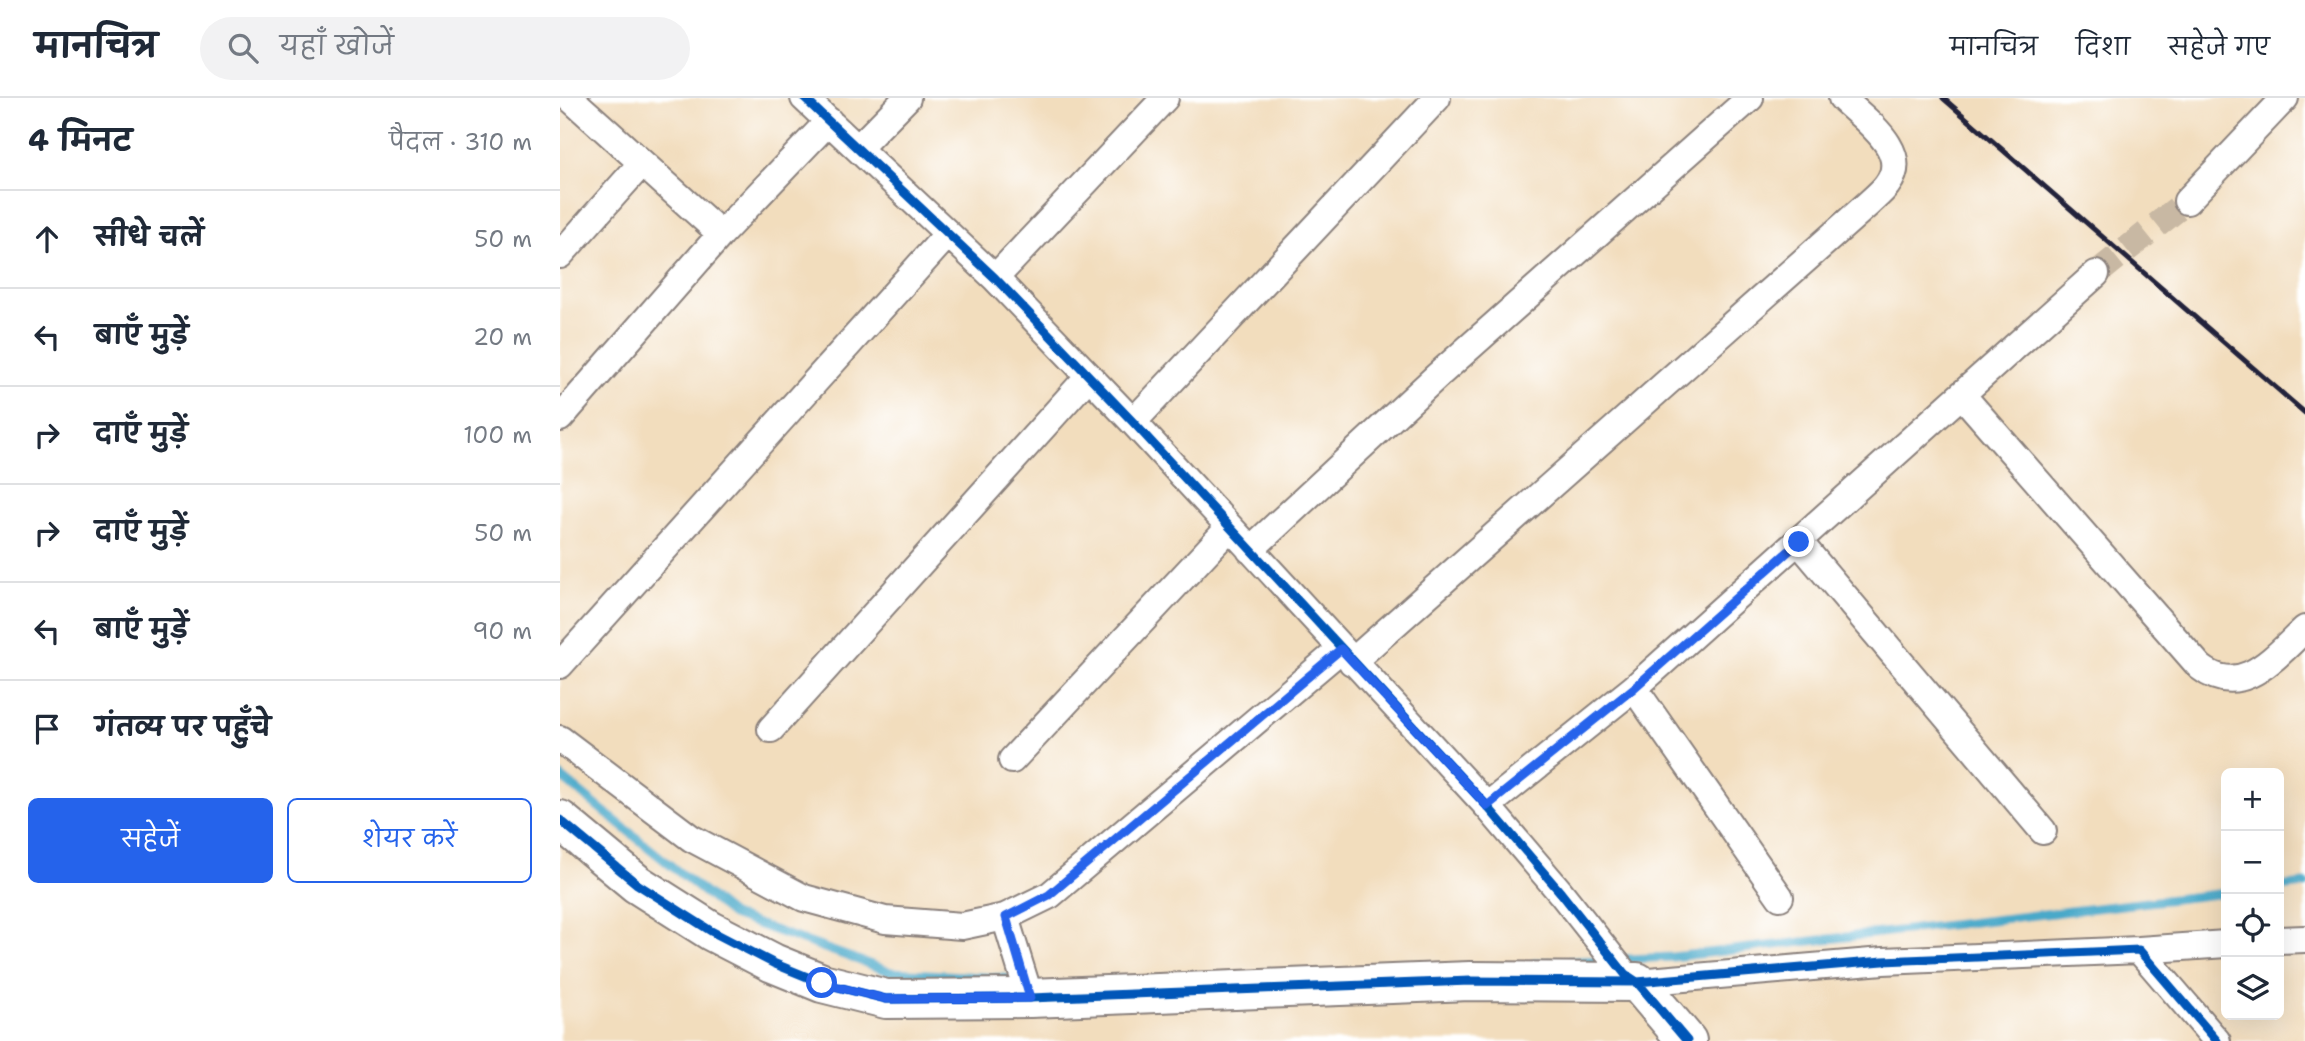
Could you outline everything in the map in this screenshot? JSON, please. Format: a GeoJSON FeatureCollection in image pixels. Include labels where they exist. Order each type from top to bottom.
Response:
{"type":"FeatureCollection","features":[{"type":"Feature","properties":{"kind":"street"},"geometry":{"type":"LineString","coordinates":[[570,98],[721,233]]}},
{"type":"Feature","properties":{"kind":"street"},"geometry":{"type":"LineString","coordinates":[[804,98],[995,278],[1133,422],[1487,806],[1631,978],[1674,1037]]}},
{"type":"Feature","properties":{"kind":"street"},"geometry":{"type":"LineString","coordinates":[[858,148],[907,98]]}},
{"type":"Feature","properties":{"kind":"street"},"geometry":{"type":"LineString","coordinates":[[995,278],[1165,98]]}},
{"type":"Feature","properties":{"kind":"street"},"geometry":{"type":"LineString","coordinates":[[1133,422],[1437,98]]}},
{"type":"Feature","properties":{"kind":"street"},"geometry":{"type":"LineString","coordinates":[[560,739],[691,838],[804,898],[886,920],[962,926],[1006,917],[1049,895],[1347,655],[1868,204],[1888,184],[1895,168],[1894,158],[1887,141],[1842,98]]}},
{"type":"Feature","properties":{"kind":"street"},"geometry":{"type":"LineString","coordinates":[[2187,201],[2285,98]]}},
{"type":"Feature","properties":{"kind":"street"},"geometry":{"type":"LineString","coordinates":[[1250,550],[1436,377],[1741,101]]}},
{"type":"Feature","properties":{"kind":"street"},"geometry":{"type":"LineString","coordinates":[[560,418],[721,233],[829,121]]}},
{"type":"Feature","properties":{"kind":"street"},"geometry":{"type":"LineString","coordinates":[[560,255],[642,163]]}},
{"type":"Feature","properties":{"kind":"street"},"geometry":{"type":"LineString","coordinates":[[560,665],[947,235]]}},
{"type":"Feature","properties":{"kind":"street"},"geometry":{"type":"LineString","coordinates":[[1487,806],[1634,688],[2096,274]]}},
{"type":"Feature","properties":{"kind":"street"},"geometry":{"type":"LineString","coordinates":[[771,729],[1088,376]]}},
{"type":"Feature","properties":{"kind":"street"},"geometry":{"type":"LineString","coordinates":[[1962,395],[2200,667],[2210,675],[2229,681],[2247,678],[2305,629]]}},
{"type":"Feature","properties":{"kind":"street"},"geometry":{"type":"LineString","coordinates":[[1012,760],[1229,528]]}},
{"type":"Feature","properties":{"kind":"street"},"geometry":{"type":"LineString","coordinates":[[1799,542],[2043,831]]}},
{"type":"Feature","properties":{"kind":"street"},"geometry":{"type":"LineString","coordinates":[[1634,688],[1780,897]]}},
{"type":"Feature","properties":{"kind":"street"},"geometry":{"type":"LineString","coordinates":[[560,820],[637,884],[711,931],[774,964],[822,983],[886,999],[1027,987],[1631,978],[1883,961],[2221,944]]}},
{"type":"Feature","properties":{"kind":"street"},"geometry":{"type":"LineString","coordinates":[[1006,917],[1027,987]]}},
{"type":"Feature","properties":{"kind":"street"},"geometry":{"type":"LineString","coordinates":[[2284,940],[2305,939]]}},
{"type":"Feature","properties":{"kind":"street"},"geometry":{"type":"LineString","coordinates":[[2139,950],[2217,1041]]}},
{"type":"Feature","properties":{"kind":"waterway"},"geometry":{"type":"LineString","coordinates":[[560,776],[732,915],[891,972],[1018,979]]}},
{"type":"Feature","properties":{"kind":"waterway"},"geometry":{"type":"LineString","coordinates":[[2284,886],[2305,884]]}},
{"type":"Feature","properties":{"kind":"waterway"},"geometry":{"type":"LineString","coordinates":[[1535,963],[1672,957],[2221,894]]}},
{"type":"Feature","properties":{"kind":"tunnel"},"geometry":{"type":"LineString","coordinates":[[2096,274],[2187,201]]}},
{"type":"Feature","properties":{"kind":"railway"},"geometry":{"type":"LineString","coordinates":[[1943,98],[2305,413]]}},
{"type":"Feature","properties":{"kind":"cycle path"},"geometry":{"type":"LineString","coordinates":[[804,98],[995,278],[1133,422],[1487,806],[1625,974],[1637,982],[1883,961],[2139,950],[2217,1041]]}},
{"type":"Feature","properties":{"kind":"cycle path"},"geometry":{"type":"LineString","coordinates":[[560,820],[637,884],[711,931],[773,963],[822,983],[886,999],[1030,998],[1470,981],[1637,982],[1687,1041]]}},
{"type":"Feature","properties":{"kind":"route"},"geometry":{"type":"LineString","coordinates":[[822,983],[886,999],[1030,998],[1006,917],[1049,895],[1341,649],[1487,806],[1634,688],[1799,542]]}}]}
